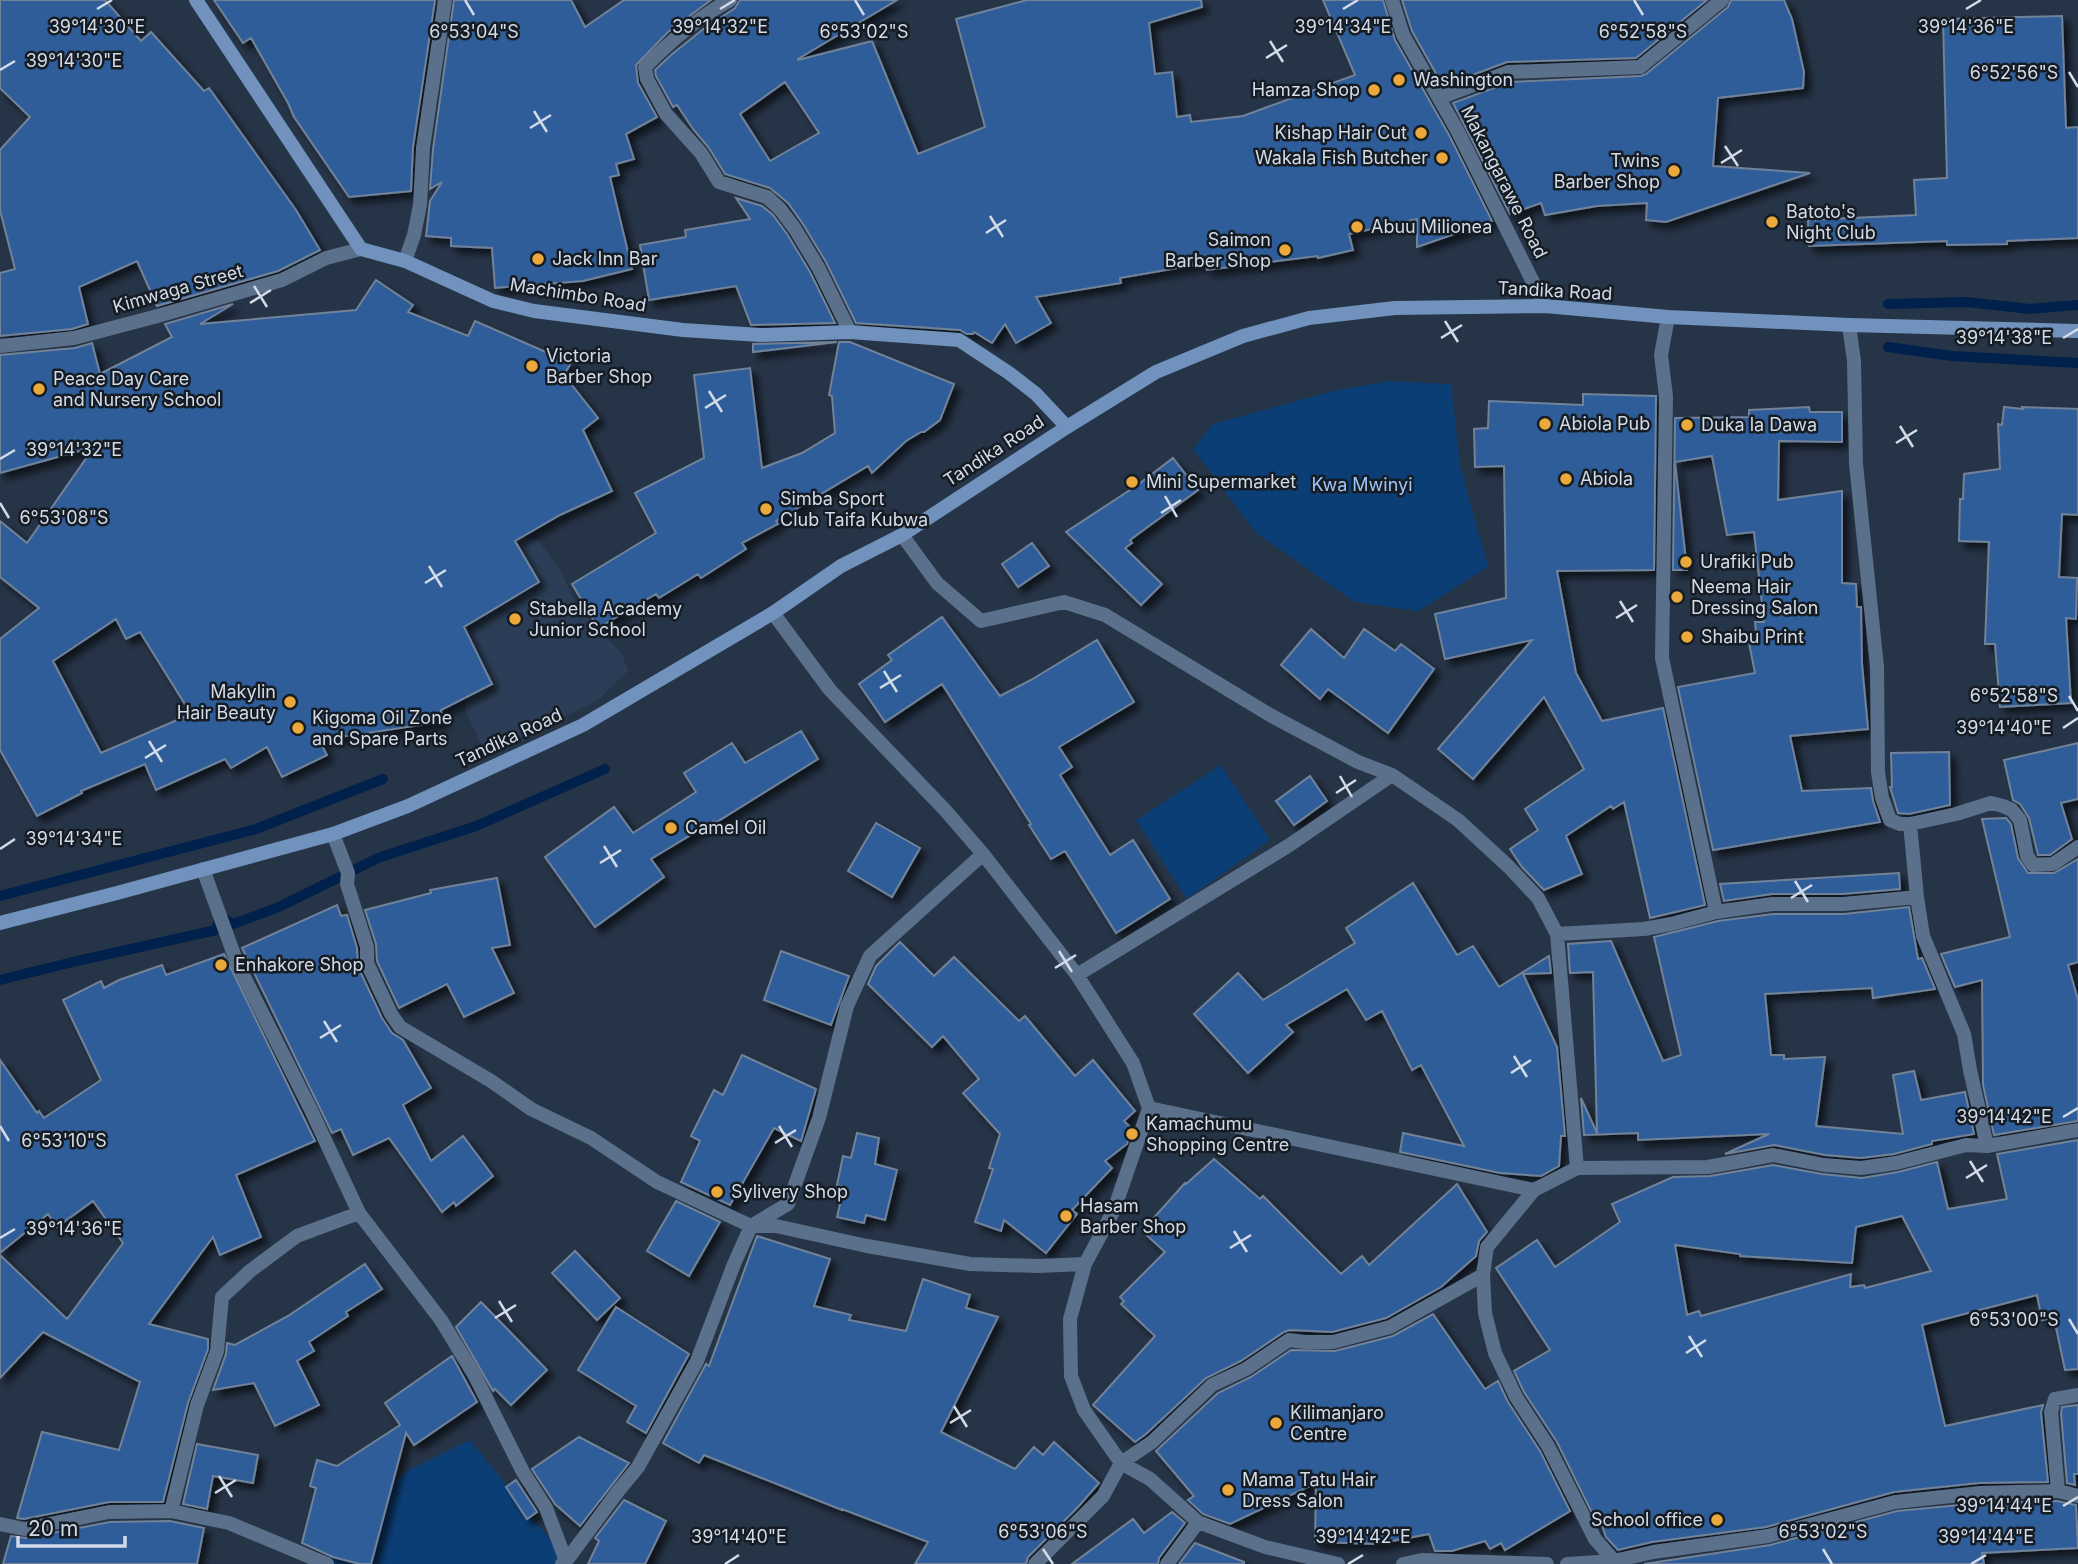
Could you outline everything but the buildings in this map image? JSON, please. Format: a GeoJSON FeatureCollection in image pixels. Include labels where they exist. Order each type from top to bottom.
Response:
{"type":"FeatureCollection","features":[{"type":"Feature","properties":{"kind":"street"},"geometry":{"type":"LineString","coordinates":[[196,0],[361,249]]}},
{"type":"Feature","properties":{"kind":"street"},"geometry":{"type":"LineString","coordinates":[[405,261],[415,235],[420,205],[422,148],[444,0]]}},
{"type":"Feature","properties":{"kind":"street"},"geometry":{"type":"LineString","coordinates":[[730,0],[661,50],[645,67],[647,79],[666,114],[701,153],[719,181],[767,197],[780,209],[818,267],[850,332]]}},
{"type":"Feature","properties":{"kind":"street","name":"Makangarawe Road"},"geometry":{"type":"LineString","coordinates":[[1392,0],[1403,35],[1439,98],[1545,306]]}},
{"type":"Feature","properties":{"kind":"street"},"geometry":{"type":"LineString","coordinates":[[1439,98],[1508,72],[1640,67],[1722,0]]}},
{"type":"Feature","properties":{"kind":"street","name":"Machimbo Road"},"geometry":{"type":"LineString","coordinates":[[361,249],[405,261],[493,301],[534,311],[695,331],[760,335],[850,332],[960,340],[1036,394],[1067,427]]}},
{"type":"Feature","properties":{"kind":"street","name":"Kimwaga Street"},"geometry":{"type":"LineString","coordinates":[[0,346],[74,338],[154,317],[282,280],[326,258],[361,249]]}},
{"type":"Feature","properties":{"kind":"street","name":"Tandika Road"},"geometry":{"type":"LineString","coordinates":[[0,923],[333,834],[408,807],[583,725],[773,613],[841,566],[902,535],[1156,372],[1243,336],[1309,318],[1395,308],[1545,306],[1668,317],[2078,331]]}},
{"type":"Feature","properties":{"kind":"street"},"geometry":{"type":"LineString","coordinates":[[1668,317],[1661,355],[1666,396],[1662,658],[1716,912]]}},
{"type":"Feature","properties":{"kind":"street"},"geometry":{"type":"LineString","coordinates":[[1849,325],[1854,361],[1856,464],[1877,667],[1878,772],[1882,798],[1890,820],[1910,824],[1991,803],[2012,810],[2021,820],[2027,856],[2033,864],[2053,864],[2078,847]]}},
{"type":"Feature","properties":{"kind":"street"},"geometry":{"type":"LineString","coordinates":[[902,535],[937,583],[981,621],[1064,602],[1105,615],[1270,715],[1358,762],[1392,775],[1458,820],[1509,867],[1538,898],[1557,934],[1577,1168]]}},
{"type":"Feature","properties":{"kind":"street"},"geometry":{"type":"LineString","coordinates":[[773,613],[830,690],[945,810],[983,854],[1077,975],[1133,1063],[1149,1108],[1114,1210],[1085,1264],[1070,1319],[1071,1376],[1084,1410],[1121,1463],[1150,1479],[1198,1522],[1265,1548],[1338,1564]]}},
{"type":"Feature","properties":{"kind":"street"},"geometry":{"type":"LineString","coordinates":[[1077,975],[1288,846],[1392,775]]}},
{"type":"Feature","properties":{"kind":"street"},"geometry":{"type":"LineString","coordinates":[[1910,824],[1923,936],[1964,1034],[1987,1146]]}},
{"type":"Feature","properties":{"kind":"street"},"geometry":{"type":"LineString","coordinates":[[333,834],[348,873],[347,884],[367,947],[367,963],[400,1027],[491,1081],[531,1109],[591,1138],[657,1182],[751,1226],[776,1226],[867,1246],[970,1264],[1085,1264]]}},
{"type":"Feature","properties":{"kind":"street"},"geometry":{"type":"LineString","coordinates":[[564,1563],[618,1490],[639,1467],[697,1361],[751,1226],[788,1204],[819,1118],[847,1006],[870,956],[983,854]]}},
{"type":"Feature","properties":{"kind":"street"},"geometry":{"type":"LineString","coordinates":[[203,869],[237,964],[311,1110],[359,1213],[441,1320],[475,1376],[523,1472],[546,1508],[564,1563]]}},
{"type":"Feature","properties":{"kind":"street"},"geometry":{"type":"LineString","coordinates":[[1557,934],[1644,929],[1716,912],[1772,904],[1843,904],[1917,897]]}},
{"type":"Feature","properties":{"kind":"street"},"geometry":{"type":"LineString","coordinates":[[1149,1108],[1534,1190]]}},
{"type":"Feature","properties":{"kind":"street"},"geometry":{"type":"LineString","coordinates":[[1616,1562],[1595,1539],[1548,1446],[1516,1397],[1494,1353],[1485,1313],[1483,1275],[1487,1247],[1534,1190],[1577,1168],[1708,1167],[1773,1155],[1824,1166],[1861,1168],[1896,1163],[1966,1146],[1987,1146],[2078,1130]]}},
{"type":"Feature","properties":{"kind":"street"},"geometry":{"type":"LineString","coordinates":[[171,1511],[197,1405],[217,1351],[222,1297],[250,1271],[297,1236],[359,1213]]}},
{"type":"Feature","properties":{"kind":"street"},"geometry":{"type":"LineString","coordinates":[[1035,1564],[1103,1496],[1121,1463],[1152,1441],[1212,1385],[1246,1369],[1289,1340],[1333,1342],[1390,1327],[1483,1275]]}},
{"type":"Feature","properties":{"kind":"street"},"geometry":{"type":"LineString","coordinates":[[2058,1491],[2051,1412],[2055,1399],[2078,1395]]}},
{"type":"Feature","properties":{"kind":"street"},"geometry":{"type":"LineString","coordinates":[[1567,1564],[1616,1562],[1653,1552],[1768,1536],[1895,1502],[1980,1493],[2058,1491],[2078,1496]]}},
{"type":"Feature","properties":{"kind":"street"},"geometry":{"type":"LineString","coordinates":[[0,1524],[24,1529],[109,1512],[171,1511],[229,1523],[327,1564]]}},
{"type":"Feature","properties":{"kind":"street"},"geometry":{"type":"LineString","coordinates":[[1167,1564],[1198,1522]]}},
{"type":"Feature","properties":{"kind":"street"},"geometry":{"type":"LineString","coordinates":[[1403,1564],[1422,1560],[1547,1564]]}},
{"type":"Feature","properties":{"kind":"shaded area","name":"Stabella Academy Junior School"},"geometry":{"type":"Polygon","coordinates":[[[513,515],[526,539],[539,541],[561,572],[577,606],[622,654],[628,671],[597,701],[516,739],[481,744],[465,709],[469,682],[437,546],[513,515]]]}},
{"type":"Feature","properties":{"kind":"green space","name":"Kwa Mwinyi"},"geometry":{"type":"Polygon","coordinates":[[[1389,381],[1451,384],[1460,466],[1488,567],[1418,611],[1355,602],[1256,533],[1193,449],[1213,424],[1333,391],[1389,381]]]}},
{"type":"Feature","properties":{"kind":"green space"},"geometry":{"type":"Polygon","coordinates":[[[1221,765],[1270,840],[1187,899],[1136,820],[1221,765]]]}},
{"type":"Feature","properties":{"kind":"green space"},"geometry":{"type":"Polygon","coordinates":[[[470,1440],[570,1564],[313,1564],[408,1470],[470,1440]]]}},
{"type":"Feature","properties":{"kind":"waterway"},"geometry":{"type":"LineString","coordinates":[[1888,304],[1966,302],[2030,309],[2078,305]]}},
{"type":"Feature","properties":{"kind":"waterway"},"geometry":{"type":"LineString","coordinates":[[1888,347],[1952,356],[2078,363]]}},
{"type":"Feature","properties":{"kind":"waterway"},"geometry":{"type":"LineString","coordinates":[[0,980],[216,930],[220,916],[233,924],[279,907],[378,858],[476,826],[605,769]]}},
{"type":"Feature","properties":{"kind":"waterway"},"geometry":{"type":"LineString","coordinates":[[0,896],[256,829],[383,779]]}},
{"type":"Feature","properties":{"kind":"place","name":"Washington"},"geometry":{"type":"Point","coordinates":[1399,80]}},
{"type":"Feature","properties":{"kind":"place","name":"Hamza Shop"},"geometry":{"type":"Point","coordinates":[1374,90]}},
{"type":"Feature","properties":{"kind":"place","name":"Kishap Hair Cut"},"geometry":{"type":"Point","coordinates":[1421,133]}},
{"type":"Feature","properties":{"kind":"place","name":"Wakala Fish Butcher"},"geometry":{"type":"Point","coordinates":[1442,158]}},
{"type":"Feature","properties":{"kind":"place","name":"Twins Barber Shop"},"geometry":{"type":"Point","coordinates":[1674,171]}},
{"type":"Feature","properties":{"kind":"place","name":"Batoto's Night Club"},"geometry":{"type":"Point","coordinates":[1772,222]}},
{"type":"Feature","properties":{"kind":"place","name":"Abuu Milionea"},"geometry":{"type":"Point","coordinates":[1357,227]}},
{"type":"Feature","properties":{"kind":"place","name":"Saimon Barber Shop"},"geometry":{"type":"Point","coordinates":[1285,250]}},
{"type":"Feature","properties":{"kind":"place","name":"Jack Inn Bar"},"geometry":{"type":"Point","coordinates":[538,259]}},
{"type":"Feature","properties":{"kind":"place","name":"Victoria Barber Shop"},"geometry":{"type":"Point","coordinates":[532,366]}},
{"type":"Feature","properties":{"kind":"place","name":"Peace Day Care and Nursery School"},"geometry":{"type":"Point","coordinates":[39,389]}},
{"type":"Feature","properties":{"kind":"place","name":"Abiola Pub"},"geometry":{"type":"Point","coordinates":[1545,424]}},
{"type":"Feature","properties":{"kind":"place","name":"Duka la Dawa"},"geometry":{"type":"Point","coordinates":[1687,425]}},
{"type":"Feature","properties":{"kind":"place","name":"Abiola"},"geometry":{"type":"Point","coordinates":[1566,479]}},
{"type":"Feature","properties":{"kind":"place","name":"Mini Supermarket"},"geometry":{"type":"Point","coordinates":[1132,482]}},
{"type":"Feature","properties":{"kind":"place","name":"Simba Sport Club Taifa Kubwa"},"geometry":{"type":"Point","coordinates":[766,509]}},
{"type":"Feature","properties":{"kind":"place","name":"Urafiki Pub"},"geometry":{"type":"Point","coordinates":[1686,562]}},
{"type":"Feature","properties":{"kind":"place","name":"Neema Hair Dressing Salon"},"geometry":{"type":"Point","coordinates":[1677,597]}},
{"type":"Feature","properties":{"kind":"place","name":"Stabella Academy Junior School"},"geometry":{"type":"Point","coordinates":[515,619]}},
{"type":"Feature","properties":{"kind":"place","name":"Shaibu Print"},"geometry":{"type":"Point","coordinates":[1687,637]}},
{"type":"Feature","properties":{"kind":"place","name":"Makylin Hair Beauty"},"geometry":{"type":"Point","coordinates":[290,702]}},
{"type":"Feature","properties":{"kind":"place","name":"Kigoma Oil Zone and Spare Parts"},"geometry":{"type":"Point","coordinates":[298,728]}},
{"type":"Feature","properties":{"kind":"place","name":"Camel Oil"},"geometry":{"type":"Point","coordinates":[671,828]}},
{"type":"Feature","properties":{"kind":"place","name":"Enhakore Shop"},"geometry":{"type":"Point","coordinates":[221,965]}},
{"type":"Feature","properties":{"kind":"place","name":"Kamachumu Shopping Centre"},"geometry":{"type":"Point","coordinates":[1132,1134]}},
{"type":"Feature","properties":{"kind":"place","name":"Sylivery Shop"},"geometry":{"type":"Point","coordinates":[717,1192]}},
{"type":"Feature","properties":{"kind":"place","name":"Hasam Barber Shop"},"geometry":{"type":"Point","coordinates":[1066,1216]}},
{"type":"Feature","properties":{"kind":"place","name":"Kilimanjaro Centre"},"geometry":{"type":"Point","coordinates":[1276,1423]}},
{"type":"Feature","properties":{"kind":"place","name":"Mama Tatu Hair Dress Salon"},"geometry":{"type":"Point","coordinates":[1228,1490]}},
{"type":"Feature","properties":{"kind":"place","name":"School office"},"geometry":{"type":"Point","coordinates":[1717,1520]}}]}
